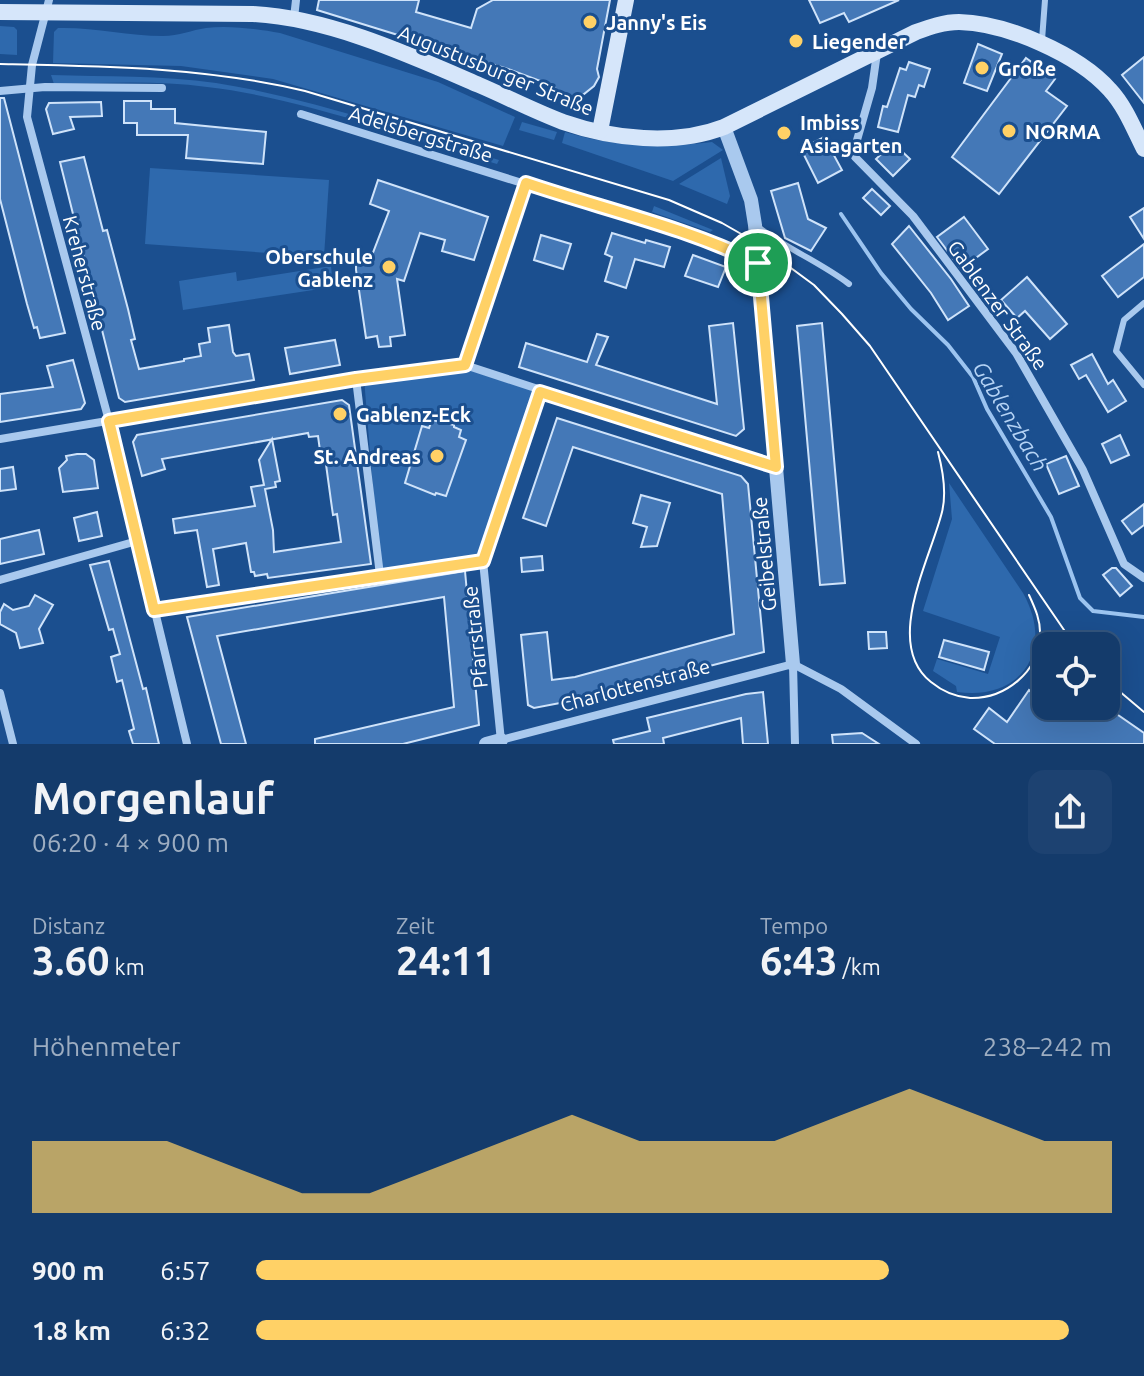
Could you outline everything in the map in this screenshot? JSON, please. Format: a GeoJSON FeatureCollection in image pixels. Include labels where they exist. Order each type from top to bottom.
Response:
{"type":"FeatureCollection","features":[{"type":"Feature","properties":{"kind":"main road"},"geometry":{"type":"LineString","coordinates":[[600,131],[626,0]]}},
{"type":"Feature","properties":{"kind":"main road","name":"Augustusburger Straße"},"geometry":{"type":"LineString","coordinates":[[0,12],[47,6],[294,18],[410,56],[562,121],[633,137],[695,134],[724,127],[916,32],[957,22],[1010,32],[1078,63],[1111,91],[1144,149]]}},
{"type":"Feature","properties":{"kind":"street"},"geometry":{"type":"LineString","coordinates":[[294,18],[296,0]]}},
{"type":"Feature","properties":{"kind":"street","name":"Kreherstraße"},"geometry":{"type":"LineString","coordinates":[[47,6],[29,88],[27,117],[109,421],[187,744]]}},
{"type":"Feature","properties":{"kind":"street","name":"Gablenzer Straße"},"geometry":{"type":"LineString","coordinates":[[877,52],[872,88],[855,157],[913,216],[1016,353],[1083,470],[1124,564],[1144,578]]}},
{"type":"Feature","properties":{"kind":"street"},"geometry":{"type":"LineString","coordinates":[[0,91],[29,88],[162,88]]}},
{"type":"Feature","properties":{"kind":"street","name":"Adelsbergstraße"},"geometry":{"type":"LineString","coordinates":[[301,114],[704,240],[758,263]]}},
{"type":"Feature","properties":{"kind":"street","name":"Geibelstraße"},"geometry":{"type":"LineString","coordinates":[[724,127],[747,189],[755,225],[793,664],[795,744]]}},
{"type":"Feature","properties":{"kind":"street"},"geometry":{"type":"LineString","coordinates":[[465,365],[526,183]]}},
{"type":"Feature","properties":{"kind":"street"},"geometry":{"type":"LineString","coordinates":[[0,439],[356,379],[465,365],[776,467]]}},
{"type":"Feature","properties":{"kind":"street"},"geometry":{"type":"LineString","coordinates":[[356,379],[380,575]]}},
{"type":"Feature","properties":{"kind":"street","name":"Pfarrstraße"},"geometry":{"type":"LineString","coordinates":[[501,742],[483,561],[540,392]]}},
{"type":"Feature","properties":{"kind":"street"},"geometry":{"type":"LineString","coordinates":[[0,580],[137,541]]}},
{"type":"Feature","properties":{"kind":"street"},"geometry":{"type":"LineString","coordinates":[[154,610],[483,561]]}},
{"type":"Feature","properties":{"kind":"street"},"geometry":{"type":"LineString","coordinates":[[793,664],[841,689],[916,744]]}},
{"type":"Feature","properties":{"kind":"street","name":"Charlottenstraße"},"geometry":{"type":"LineString","coordinates":[[486,744],[793,664]]}},
{"type":"Feature","properties":{"kind":"street"},"geometry":{"type":"LineString","coordinates":[[0,693],[13,744]]}},
{"type":"Feature","properties":{"kind":"lane"},"geometry":{"type":"LineString","coordinates":[[1042,45],[1045,0]]}},
{"type":"Feature","properties":{"kind":"lane"},"geometry":{"type":"LineString","coordinates":[[755,225],[779,243],[834,272],[849,284]]}},
{"type":"Feature","properties":{"kind":"lane"},"geometry":{"type":"LineString","coordinates":[[1144,303],[1124,320],[1116,351],[1144,385]]}},
{"type":"Feature","properties":{"kind":"shaded area"},"geometry":{"type":"Polygon","coordinates":[[[0,26],[17,30],[17,55],[0,54],[0,26]]]}},
{"type":"Feature","properties":{"kind":"shaded area"},"geometry":{"type":"Polygon","coordinates":[[[224,27],[280,33],[438,82],[515,117],[503,146],[273,79],[181,66],[53,63],[54,32],[58,28],[163,36],[224,27]]]}},
{"type":"Feature","properties":{"kind":"shaded area"},"geometry":{"type":"Polygon","coordinates":[[[51,75],[175,79],[252,89],[499,160],[497,164],[316,109],[243,92],[169,83],[54,84],[51,75]]]}},
{"type":"Feature","properties":{"kind":"shaded area"},"geometry":{"type":"Polygon","coordinates":[[[522,122],[557,132],[554,140],[519,130],[522,122]]]}},
{"type":"Feature","properties":{"kind":"shaded area"},"geometry":{"type":"Polygon","coordinates":[[[565,132],[638,145],[712,142],[723,150],[673,181],[562,143],[565,132]]]}},
{"type":"Feature","properties":{"kind":"shaded area"},"geometry":{"type":"Polygon","coordinates":[[[721,158],[730,196],[727,204],[679,184],[721,158]]]}},
{"type":"Feature","properties":{"kind":"shaded area"},"geometry":{"type":"Polygon","coordinates":[[[150,168],[329,180],[324,257],[145,244],[150,168]]]}},
{"type":"Feature","properties":{"kind":"shaded area"},"geometry":{"type":"Polygon","coordinates":[[[654,206],[713,230],[710,232],[652,212],[654,206]]]}},
{"type":"Feature","properties":{"kind":"shaded area"},"geometry":{"type":"Polygon","coordinates":[[[331,266],[333,287],[183,310],[179,281],[236,272],[237,281],[331,266]]]}},
{"type":"Feature","properties":{"kind":"shaded area"},"geometry":{"type":"Polygon","coordinates":[[[465,365],[540,392],[483,561],[380,575],[364,378],[465,365]]]}},
{"type":"Feature","properties":{"kind":"shaded area"},"geometry":{"type":"Polygon","coordinates":[[[949,483],[1023,593],[1032,614],[1035,632],[1032,632],[1032,654],[1026,667],[1015,680],[980,693],[957,692],[956,686],[933,671],[937,659],[988,674],[1000,637],[923,611],[952,519],[949,483]]]}},
{"type":"Feature","properties":{"kind":"building"},"geometry":{"type":"Polygon","coordinates":[[[319,0],[419,0],[416,12],[471,28],[477,9],[493,0],[610,0],[597,69],[599,77],[584,94],[571,98],[559,94],[554,86],[508,69],[317,10],[319,0]]]}},
{"type":"Feature","properties":{"kind":"building"},"geometry":{"type":"Polygon","coordinates":[[[809,0],[899,0],[849,22],[844,13],[820,23],[809,0]]]}},
{"type":"Feature","properties":{"kind":"building","name":"Große"},"geometry":{"type":"Polygon","coordinates":[[[978,44],[1002,54],[987,91],[964,83],[978,44]]]}},
{"type":"Feature","properties":{"kind":"building"},"geometry":{"type":"Polygon","coordinates":[[[1144,57],[1144,103],[1122,75],[1144,57]]]}},
{"type":"Feature","properties":{"kind":"building","name":"NORMA"},"geometry":{"type":"Polygon","coordinates":[[[1026,58],[1055,79],[1046,91],[1067,106],[999,194],[952,157],[1026,58]]]}},
{"type":"Feature","properties":{"kind":"building"},"geometry":{"type":"Polygon","coordinates":[[[909,62],[930,69],[924,87],[919,85],[915,97],[908,95],[898,132],[878,127],[883,106],[887,107],[900,68],[906,70],[909,62]]]}},
{"type":"Feature","properties":{"kind":"building"},"geometry":{"type":"Polygon","coordinates":[[[0,98],[4,98],[65,333],[40,338],[27,304],[0,199],[0,98]]]}},
{"type":"Feature","properties":{"kind":"building"},"geometry":{"type":"Polygon","coordinates":[[[124,101],[151,101],[151,109],[175,109],[175,123],[266,132],[263,164],[186,158],[188,135],[137,135],[137,123],[124,123],[124,101]]]}},
{"type":"Feature","properties":{"kind":"building"},"geometry":{"type":"Polygon","coordinates":[[[101,102],[102,116],[70,117],[74,129],[53,134],[46,109],[49,103],[101,102]]]}},
{"type":"Feature","properties":{"kind":"building"},"geometry":{"type":"Polygon","coordinates":[[[824,137],[842,170],[818,183],[801,149],[824,137]]]}},
{"type":"Feature","properties":{"kind":"building"},"geometry":{"type":"Polygon","coordinates":[[[893,143],[910,159],[893,176],[876,159],[893,143]]]}},
{"type":"Feature","properties":{"kind":"building"},"geometry":{"type":"Polygon","coordinates":[[[84,157],[128,309],[135,339],[131,340],[139,369],[201,356],[199,344],[210,342],[208,328],[229,325],[233,352],[236,356],[249,354],[254,380],[125,402],[119,398],[60,162],[84,157]]]}},
{"type":"Feature","properties":{"kind":"building","name":"Oberschule Gablenz"},"geometry":{"type":"Polygon","coordinates":[[[378,180],[488,217],[474,260],[442,251],[445,240],[420,233],[404,281],[397,279],[405,335],[390,337],[391,346],[379,347],[377,336],[366,338],[356,270],[356,265],[369,263],[389,211],[370,204],[378,180]]]}},
{"type":"Feature","properties":{"kind":"building"},"geometry":{"type":"Polygon","coordinates":[[[798,183],[808,219],[826,228],[811,251],[785,238],[771,191],[798,183]]]}},
{"type":"Feature","properties":{"kind":"building"},"geometry":{"type":"Polygon","coordinates":[[[872,189],[890,206],[881,215],[863,198],[872,189]]]}},
{"type":"Feature","properties":{"kind":"building"},"geometry":{"type":"Polygon","coordinates":[[[1144,208],[1144,239],[1130,217],[1144,208]]]}},
{"type":"Feature","properties":{"kind":"building"},"geometry":{"type":"Polygon","coordinates":[[[964,217],[988,249],[961,269],[937,237],[964,217]]]}},
{"type":"Feature","properties":{"kind":"building"},"geometry":{"type":"Polygon","coordinates":[[[909,226],[969,306],[948,320],[892,244],[909,226]]]}},
{"type":"Feature","properties":{"kind":"building"},"geometry":{"type":"Polygon","coordinates":[[[612,233],[670,247],[664,267],[635,259],[626,288],[605,281],[612,257],[605,254],[612,233]]]}},
{"type":"Feature","properties":{"kind":"building"},"geometry":{"type":"Polygon","coordinates":[[[541,235],[571,244],[563,269],[534,260],[541,235]]]}},
{"type":"Feature","properties":{"kind":"building"},"geometry":{"type":"Polygon","coordinates":[[[1144,244],[1144,277],[1118,297],[1102,276],[1144,244]]]}},
{"type":"Feature","properties":{"kind":"building"},"geometry":{"type":"Polygon","coordinates":[[[693,255],[726,267],[718,287],[685,276],[693,255]]]}},
{"type":"Feature","properties":{"kind":"building"},"geometry":{"type":"Polygon","coordinates":[[[1027,277],[1067,324],[1050,339],[1025,311],[1017,318],[1001,300],[1027,277]]]}},
{"type":"Feature","properties":{"kind":"building"},"geometry":{"type":"Polygon","coordinates":[[[733,323],[744,429],[736,436],[519,367],[526,343],[587,362],[597,334],[608,337],[596,365],[717,404],[709,326],[733,323]]]}},
{"type":"Feature","properties":{"kind":"building"},"geometry":{"type":"Polygon","coordinates":[[[822,323],[845,583],[820,585],[797,326],[822,323]]]}},
{"type":"Feature","properties":{"kind":"building"},"geometry":{"type":"Polygon","coordinates":[[[335,340],[340,365],[290,374],[285,348],[335,340]]]}},
{"type":"Feature","properties":{"kind":"building"},"geometry":{"type":"Polygon","coordinates":[[[1092,354],[1108,384],[1113,380],[1126,401],[1108,412],[1086,375],[1079,379],[1071,365],[1092,354]]]}},
{"type":"Feature","properties":{"kind":"building"},"geometry":{"type":"Polygon","coordinates":[[[73,360],[85,403],[81,409],[0,422],[0,394],[53,387],[47,366],[73,360]]]}},
{"type":"Feature","properties":{"kind":"building"},"geometry":{"type":"Polygon","coordinates":[[[342,400],[349,405],[371,564],[268,578],[267,574],[255,576],[251,572],[246,543],[213,549],[219,585],[207,587],[197,530],[175,533],[173,519],[255,506],[251,487],[264,485],[259,460],[272,439],[162,459],[165,469],[142,476],[133,442],[137,435],[342,400]],[[308,433],[272,439],[280,481],[275,482],[276,487],[265,489],[274,552],[341,542],[318,436],[309,437],[308,433]]]}},
{"type":"Feature","properties":{"kind":"building"},"geometry":{"type":"Polygon","coordinates":[[[557,418],[741,476],[748,484],[764,652],[581,699],[534,708],[528,705],[521,635],[547,632],[552,680],[575,677],[734,634],[722,494],[573,447],[546,526],[523,518],[557,418]]]}},
{"type":"Feature","properties":{"kind":"building","name":"St. Andreas"},"geometry":{"type":"Polygon","coordinates":[[[432,420],[454,425],[461,430],[459,437],[466,440],[446,496],[405,483],[422,426],[429,428],[432,420]]]}},
{"type":"Feature","properties":{"kind":"building"},"geometry":{"type":"Polygon","coordinates":[[[1120,435],[1129,455],[1111,463],[1102,444],[1120,435]]]}},
{"type":"Feature","properties":{"kind":"building"},"geometry":{"type":"Polygon","coordinates":[[[86,454],[94,460],[98,488],[63,492],[59,468],[67,460],[66,456],[86,454]]]}},
{"type":"Feature","properties":{"kind":"building"},"geometry":{"type":"Polygon","coordinates":[[[1066,456],[1079,486],[1059,494],[1046,464],[1066,456]]]}},
{"type":"Feature","properties":{"kind":"building"},"geometry":{"type":"Polygon","coordinates":[[[13,467],[16,489],[0,491],[0,469],[13,467]]]}},
{"type":"Feature","properties":{"kind":"building"},"geometry":{"type":"Polygon","coordinates":[[[641,495],[670,503],[657,546],[641,547],[647,527],[633,523],[641,495]]]}},
{"type":"Feature","properties":{"kind":"building"},"geometry":{"type":"Polygon","coordinates":[[[1144,504],[1144,525],[1132,534],[1122,521],[1144,504]]]}},
{"type":"Feature","properties":{"kind":"building"},"geometry":{"type":"Polygon","coordinates":[[[97,512],[102,536],[79,541],[74,518],[97,512]]]}},
{"type":"Feature","properties":{"kind":"building"},"geometry":{"type":"Polygon","coordinates":[[[39,530],[44,554],[0,564],[0,539],[39,530]]]}},
{"type":"Feature","properties":{"kind":"building"},"geometry":{"type":"Polygon","coordinates":[[[542,556],[543,570],[522,572],[521,558],[542,556]]]}},
{"type":"Feature","properties":{"kind":"building"},"geometry":{"type":"Polygon","coordinates":[[[109,561],[159,744],[133,744],[129,731],[134,729],[122,680],[117,682],[111,657],[120,654],[113,629],[109,630],[90,565],[109,561]]]}},
{"type":"Feature","properties":{"kind":"building"},"geometry":{"type":"Polygon","coordinates":[[[1116,568],[1132,586],[1120,596],[1103,575],[1116,568]]]}},
{"type":"Feature","properties":{"kind":"building"},"geometry":{"type":"Polygon","coordinates":[[[465,571],[479,725],[403,744],[315,744],[315,739],[454,707],[444,597],[217,636],[246,744],[221,744],[187,617],[465,571]]]}},
{"type":"Feature","properties":{"kind":"building"},"geometry":{"type":"Polygon","coordinates":[[[35,595],[53,605],[39,629],[43,643],[20,648],[16,633],[0,624],[0,612],[4,604],[13,610],[29,606],[35,595]]]}},
{"type":"Feature","properties":{"kind":"building"},"geometry":{"type":"Polygon","coordinates":[[[868,632],[886,632],[887,648],[869,649],[868,632]]]}},
{"type":"Feature","properties":{"kind":"building"},"geometry":{"type":"Polygon","coordinates":[[[944,640],[989,652],[984,670],[939,657],[944,640]]]}},
{"type":"Feature","properties":{"kind":"building"},"geometry":{"type":"Polygon","coordinates":[[[1029,690],[1032,720],[1120,720],[1120,716],[1144,733],[1144,744],[995,744],[974,729],[989,708],[1007,722],[1029,690]]]}},
{"type":"Feature","properties":{"kind":"building"},"geometry":{"type":"Polygon","coordinates":[[[763,692],[768,744],[743,744],[741,718],[663,738],[664,744],[614,744],[613,740],[650,731],[647,718],[763,692]]]}},
{"type":"Feature","properties":{"kind":"building"},"geometry":{"type":"Polygon","coordinates":[[[862,733],[879,744],[833,744],[832,735],[862,733]]]}},
{"type":"Feature","properties":{"kind":"waterway","name":"Gablenzbach"},"geometry":{"type":"LineString","coordinates":[[841,214],[881,273],[911,309],[948,345],[973,377],[987,409],[1051,517],[1080,598],[1093,611],[1144,617]]}},
{"type":"Feature","properties":{"kind":"tram line"},"geometry":{"type":"LineString","coordinates":[[0,64],[191,72],[305,91],[669,200],[722,223],[757,243],[814,285],[870,346],[1065,632]]}},
{"type":"Feature","properties":{"kind":"tram line"},"geometry":{"type":"LineString","coordinates":[[938,452],[944,482],[943,504],[910,624],[911,646],[917,666],[935,685],[960,696],[983,697],[1007,688],[1027,672],[1038,649],[1040,625],[1029,595]]}},
{"type":"Feature","properties":{"kind":"tram line"},"geometry":{"type":"LineString","coordinates":[[1120,692],[1144,712]]}},
{"type":"Feature","properties":{"kind":"place","name":"Janny's Eis"},"geometry":{"type":"Point","coordinates":[590,22]}},
{"type":"Feature","properties":{"kind":"place","name":"Liegender"},"geometry":{"type":"Point","coordinates":[796,41]}},
{"type":"Feature","properties":{"kind":"place","name":"Große"},"geometry":{"type":"Point","coordinates":[982,68]}},
{"type":"Feature","properties":{"kind":"place","name":"NORMA"},"geometry":{"type":"Point","coordinates":[1009,131]}},
{"type":"Feature","properties":{"kind":"place","name":"Imbiss Asiagarten"},"geometry":{"type":"Point","coordinates":[784,133]}},
{"type":"Feature","properties":{"kind":"place","name":"Oberschule Gablenz"},"geometry":{"type":"Point","coordinates":[389,267]}},
{"type":"Feature","properties":{"kind":"place","name":"Gablenz-Eck"},"geometry":{"type":"Point","coordinates":[340,414]}},
{"type":"Feature","properties":{"kind":"place","name":"St. Andreas"},"geometry":{"type":"Point","coordinates":[437,456]}},
{"type":"Feature","properties":{"kind":"route"},"geometry":{"type":"LineString","coordinates":[[526,183],[729,248],[758,263],[776,467],[540,392],[483,561],[154,610],[109,421],[356,379],[465,365],[526,183]]}}]}
